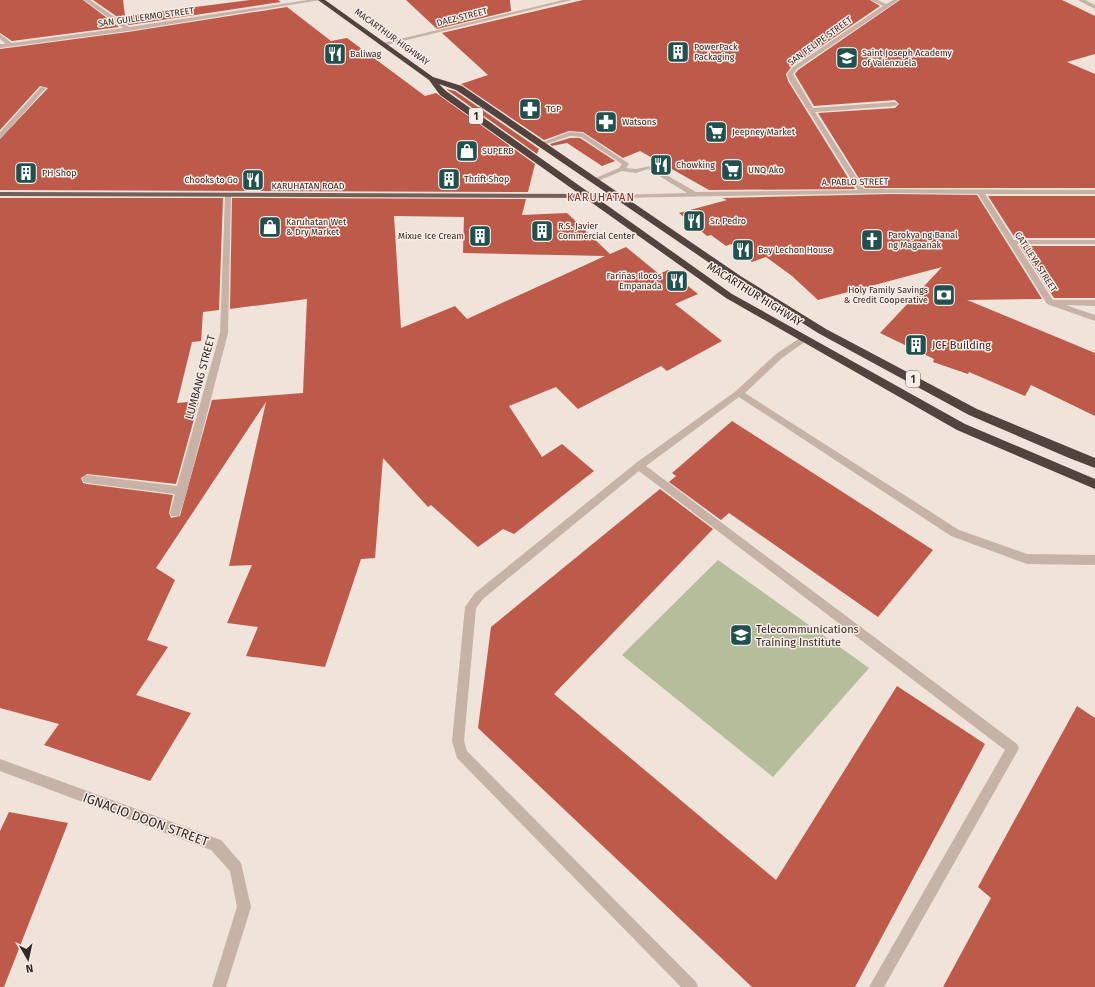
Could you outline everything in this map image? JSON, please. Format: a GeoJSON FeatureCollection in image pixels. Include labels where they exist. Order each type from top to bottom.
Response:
{"type":"FeatureCollection","features":[{"type":"Feature","properties":{"kind":"highway","name":"MACARTHUR HIGHWAY"},"geometry":{"type":"LineString","coordinates":[[321,0],[430,79],[443,93],[586,196],[729,296],[962,428],[1095,484]]}},
{"type":"Feature","properties":{"kind":"highway","name":"MACARTHUR HIGHWAY"},"geometry":{"type":"LineString","coordinates":[[430,79],[459,88],[593,181],[739,279],[822,330],[973,412],[1095,463]]}},
{"type":"Feature","properties":{"kind":"main road","name":"KARUHATAN ROAD"},"geometry":{"type":"LineString","coordinates":[[0,194],[616,196]]}},
{"type":"Feature","properties":{"kind":"street"},"geometry":{"type":"LineString","coordinates":[[87,0],[128,29]]}},
{"type":"Feature","properties":{"kind":"street","name":"SAN GUILLERMO STREET"},"geometry":{"type":"LineString","coordinates":[[0,46],[128,29],[318,0]]}},
{"type":"Feature","properties":{"kind":"street","name":"DAEZ STREET"},"geometry":{"type":"LineString","coordinates":[[382,44],[569,0]]}},
{"type":"Feature","properties":{"kind":"street"},"geometry":{"type":"LineString","coordinates":[[874,0],[886,6]]}},
{"type":"Feature","properties":{"kind":"street","name":"SAN FELIPE STREET"},"geometry":{"type":"LineString","coordinates":[[862,191],[792,80],[790,74],[794,68],[896,0]]}},
{"type":"Feature","properties":{"kind":"street"},"geometry":{"type":"LineString","coordinates":[[1081,0],[1095,7]]}},
{"type":"Feature","properties":{"kind":"street"},"geometry":{"type":"LineString","coordinates":[[0,36],[10,44]]}},
{"type":"Feature","properties":{"kind":"street"},"geometry":{"type":"LineString","coordinates":[[0,136],[43,88]]}},
{"type":"Feature","properties":{"kind":"street"},"geometry":{"type":"LineString","coordinates":[[811,110],[894,104]]}},
{"type":"Feature","properties":{"kind":"street"},"geometry":{"type":"LineString","coordinates":[[540,144],[570,134],[583,135],[626,164],[621,169],[593,181]]}},
{"type":"Feature","properties":{"kind":"street"},"geometry":{"type":"LineString","coordinates":[[621,169],[636,171],[649,167],[694,194]]}},
{"type":"Feature","properties":{"kind":"street","name":"A. PABLO STREET"},"geometry":{"type":"LineString","coordinates":[[616,196],[862,191],[1095,192]]}},
{"type":"Feature","properties":{"kind":"street","name":"CATLLEYA STREET"},"geometry":{"type":"LineString","coordinates":[[980,191],[1050,302],[1095,318]]}},
{"type":"Feature","properties":{"kind":"street","name":"LUMBANG STREET"},"geometry":{"type":"LineString","coordinates":[[175,513],[224,333],[228,195]]}},
{"type":"Feature","properties":{"kind":"street"},"geometry":{"type":"LineString","coordinates":[[1011,242],[1095,242]]}},
{"type":"Feature","properties":{"kind":"street"},"geometry":{"type":"LineString","coordinates":[[1050,302],[1095,303]]}},
{"type":"Feature","properties":{"kind":"street"},"geometry":{"type":"LineString","coordinates":[[691,987],[461,754],[458,740],[471,607],[479,596],[639,466],[739,393],[779,356],[803,339]]}},
{"type":"Feature","properties":{"kind":"street"},"geometry":{"type":"LineString","coordinates":[[739,393],[955,533],[1027,559],[1095,560]]}},
{"type":"Feature","properties":{"kind":"street"},"geometry":{"type":"LineString","coordinates":[[639,466],[1013,748],[876,987]]}},
{"type":"Feature","properties":{"kind":"street"},"geometry":{"type":"LineString","coordinates":[[87,479],[182,491]]}},
{"type":"Feature","properties":{"kind":"street","name":"IGNACIO DOON STREET"},"geometry":{"type":"LineString","coordinates":[[0,765],[216,845],[236,868],[244,907],[219,987]]}},
{"type":"Feature","properties":{"kind":"green space"},"geometry":{"type":"Polygon","coordinates":[[[718,560],[869,668],[773,777],[622,655],[718,560]]]}},
{"type":"Feature","properties":{"kind":"building"},"geometry":{"type":"Polygon","coordinates":[[[0,0],[83,0],[119,27],[12,41],[0,33],[0,0]]]}},
{"type":"Feature","properties":{"kind":"building"},"geometry":{"type":"Polygon","coordinates":[[[93,0],[123,0],[125,16],[250,0],[278,0],[281,2],[129,25],[93,0]]]}},
{"type":"Feature","properties":{"kind":"building"},"geometry":{"type":"Polygon","coordinates":[[[406,0],[510,0],[511,11],[437,29],[406,0]]]}},
{"type":"Feature","properties":{"kind":"building"},"geometry":{"type":"Polygon","coordinates":[[[583,0],[870,0],[880,6],[792,66],[786,74],[788,81],[855,189],[709,190],[640,151],[623,158],[583,132],[569,131],[544,140],[461,84],[488,75],[442,33],[583,0]]]}},
{"type":"Feature","properties":{"kind":"building"},"geometry":{"type":"Polygon","coordinates":[[[900,0],[1062,0],[1095,16],[1095,54],[1067,62],[1095,74],[1095,188],[865,188],[818,113],[895,108],[899,104],[895,100],[814,106],[795,74],[798,70],[900,0]]]}},
{"type":"Feature","properties":{"kind":"building"},"geometry":{"type":"Polygon","coordinates":[[[287,7],[331,41],[347,38],[425,96],[436,93],[535,164],[528,192],[0,190],[0,139],[48,88],[40,86],[0,130],[0,49],[128,32],[287,7]]]}},
{"type":"Feature","properties":{"kind":"building"},"geometry":{"type":"Polygon","coordinates":[[[446,89],[455,91],[539,149],[537,154],[446,89]]]}},
{"type":"Feature","properties":{"kind":"building"},"geometry":{"type":"Polygon","coordinates":[[[570,138],[580,138],[615,161],[602,166],[567,143],[552,146],[550,144],[570,138]]]}},
{"type":"Feature","properties":{"kind":"building"},"geometry":{"type":"Polygon","coordinates":[[[892,194],[977,195],[1042,299],[967,300],[1095,353],[1095,416],[1031,385],[1025,396],[969,372],[968,374],[933,362],[934,359],[880,333],[942,267],[818,300],[792,276],[766,257],[752,262],[731,244],[726,246],[711,235],[707,236],[679,213],[727,200],[722,198],[892,194]]]}},
{"type":"Feature","properties":{"kind":"building"},"geometry":{"type":"Polygon","coordinates":[[[988,196],[1095,196],[1095,238],[1015,238],[988,196]]]}},
{"type":"Feature","properties":{"kind":"building"},"geometry":{"type":"Polygon","coordinates":[[[0,198],[223,198],[219,310],[203,312],[201,341],[192,342],[177,403],[199,401],[176,484],[87,474],[81,478],[83,483],[87,484],[173,495],[169,513],[171,518],[180,516],[212,400],[303,393],[307,299],[230,309],[232,198],[526,199],[522,215],[567,213],[610,254],[626,247],[659,274],[668,270],[698,294],[675,304],[722,341],[667,371],[661,366],[578,409],[556,387],[509,406],[542,457],[562,444],[594,471],[514,534],[503,529],[478,547],[431,505],[428,507],[383,458],[375,558],[361,559],[325,667],[246,656],[258,627],[227,623],[252,565],[229,566],[266,402],[156,568],[175,580],[147,640],[168,647],[136,695],[191,713],[150,781],[44,745],[59,724],[0,708],[0,198]],[[394,216],[401,328],[455,306],[467,319],[605,256],[463,253],[464,217],[394,216]]]}},
{"type":"Feature","properties":{"kind":"building"},"geometry":{"type":"Polygon","coordinates":[[[1020,246],[1095,246],[1095,298],[1054,298],[1020,246]]]}},
{"type":"Feature","properties":{"kind":"building"},"geometry":{"type":"Polygon","coordinates":[[[732,421],[933,550],[878,617],[729,513],[721,520],[669,482],[676,476],[672,473],[732,421]]]}},
{"type":"Feature","properties":{"kind":"building"},"geometry":{"type":"Polygon","coordinates":[[[660,489],[713,529],[554,694],[776,880],[897,686],[985,744],[855,987],[752,987],[478,728],[491,627],[660,489]]]}},
{"type":"Feature","properties":{"kind":"building"},"geometry":{"type":"Polygon","coordinates":[[[1077,706],[1095,718],[1095,987],[943,987],[991,898],[978,887],[1077,706]]]}},
{"type":"Feature","properties":{"kind":"building"},"geometry":{"type":"Polygon","coordinates":[[[9,812],[68,823],[4,987],[0,987],[0,831],[9,812]]]}},
{"type":"Feature","properties":{"kind":"place","name":"PowerPack Packaging"},"geometry":{"type":"Point","coordinates":[678,52]}},
{"type":"Feature","properties":{"kind":"place","name":"Baliwag"},"geometry":{"type":"Point","coordinates":[335,54]}},
{"type":"Feature","properties":{"kind":"place","name":"Saint Joseph Academy of Valenzuela"},"geometry":{"type":"Point","coordinates":[847,58]}},
{"type":"Feature","properties":{"kind":"place","name":"TGP"},"geometry":{"type":"Point","coordinates":[530,109]}},
{"type":"Feature","properties":{"kind":"place","name":"Watsons"},"geometry":{"type":"Point","coordinates":[606,122]}},
{"type":"Feature","properties":{"kind":"place","name":"Jeepney Market"},"geometry":{"type":"Point","coordinates":[716,132]}},
{"type":"Feature","properties":{"kind":"place","name":"SUPERB"},"geometry":{"type":"Point","coordinates":[467,151]}},
{"type":"Feature","properties":{"kind":"place","name":"Chowking"},"geometry":{"type":"Point","coordinates":[661,165]}},
{"type":"Feature","properties":{"kind":"place","name":"UNQ Ako"},"geometry":{"type":"Point","coordinates":[732,170]}},
{"type":"Feature","properties":{"kind":"place","name":"PH Shop"},"geometry":{"type":"Point","coordinates":[26,173]}},
{"type":"Feature","properties":{"kind":"place","name":"Thrift Shop"},"geometry":{"type":"Point","coordinates":[449,179]}},
{"type":"Feature","properties":{"kind":"place","name":"Chooks to Go"},"geometry":{"type":"Point","coordinates":[253,180]}},
{"type":"Feature","properties":{"kind":"place","name":"Sr. Pedro"},"geometry":{"type":"Point","coordinates":[694,221]}},
{"type":"Feature","properties":{"kind":"place","name":"Karuhatan Wet & Dry Market"},"geometry":{"type":"Point","coordinates":[270,227]}},
{"type":"Feature","properties":{"kind":"place","name":"R.S. Javier Commercial Center"},"geometry":{"type":"Point","coordinates":[542,231]}},
{"type":"Feature","properties":{"kind":"place","name":"Mixue Ice Cream"},"geometry":{"type":"Point","coordinates":[480,236]}},
{"type":"Feature","properties":{"kind":"place","name":"Parokya ng Banal ng Magaanak"},"geometry":{"type":"Point","coordinates":[872,240]}},
{"type":"Feature","properties":{"kind":"place","name":"Bay Lechon House"},"geometry":{"type":"Point","coordinates":[743,250]}},
{"type":"Feature","properties":{"kind":"place","name":"Fariñas Ilocos Empanada"},"geometry":{"type":"Point","coordinates":[677,281]}},
{"type":"Feature","properties":{"kind":"place","name":"Holy Family Savings & Credit Cooperative"},"geometry":{"type":"Point","coordinates":[944,295]}},
{"type":"Feature","properties":{"kind":"place","name":"JCF Building"},"geometry":{"type":"Point","coordinates":[916,345]}},
{"type":"Feature","properties":{"kind":"place","name":"Telecommunications Training Institute"},"geometry":{"type":"Point","coordinates":[741,635]}},
{"type":"Feature","properties":{"kind":"district","name":"KARUHATAN"},"geometry":{"type":"Point","coordinates":[601,197]}}]}
